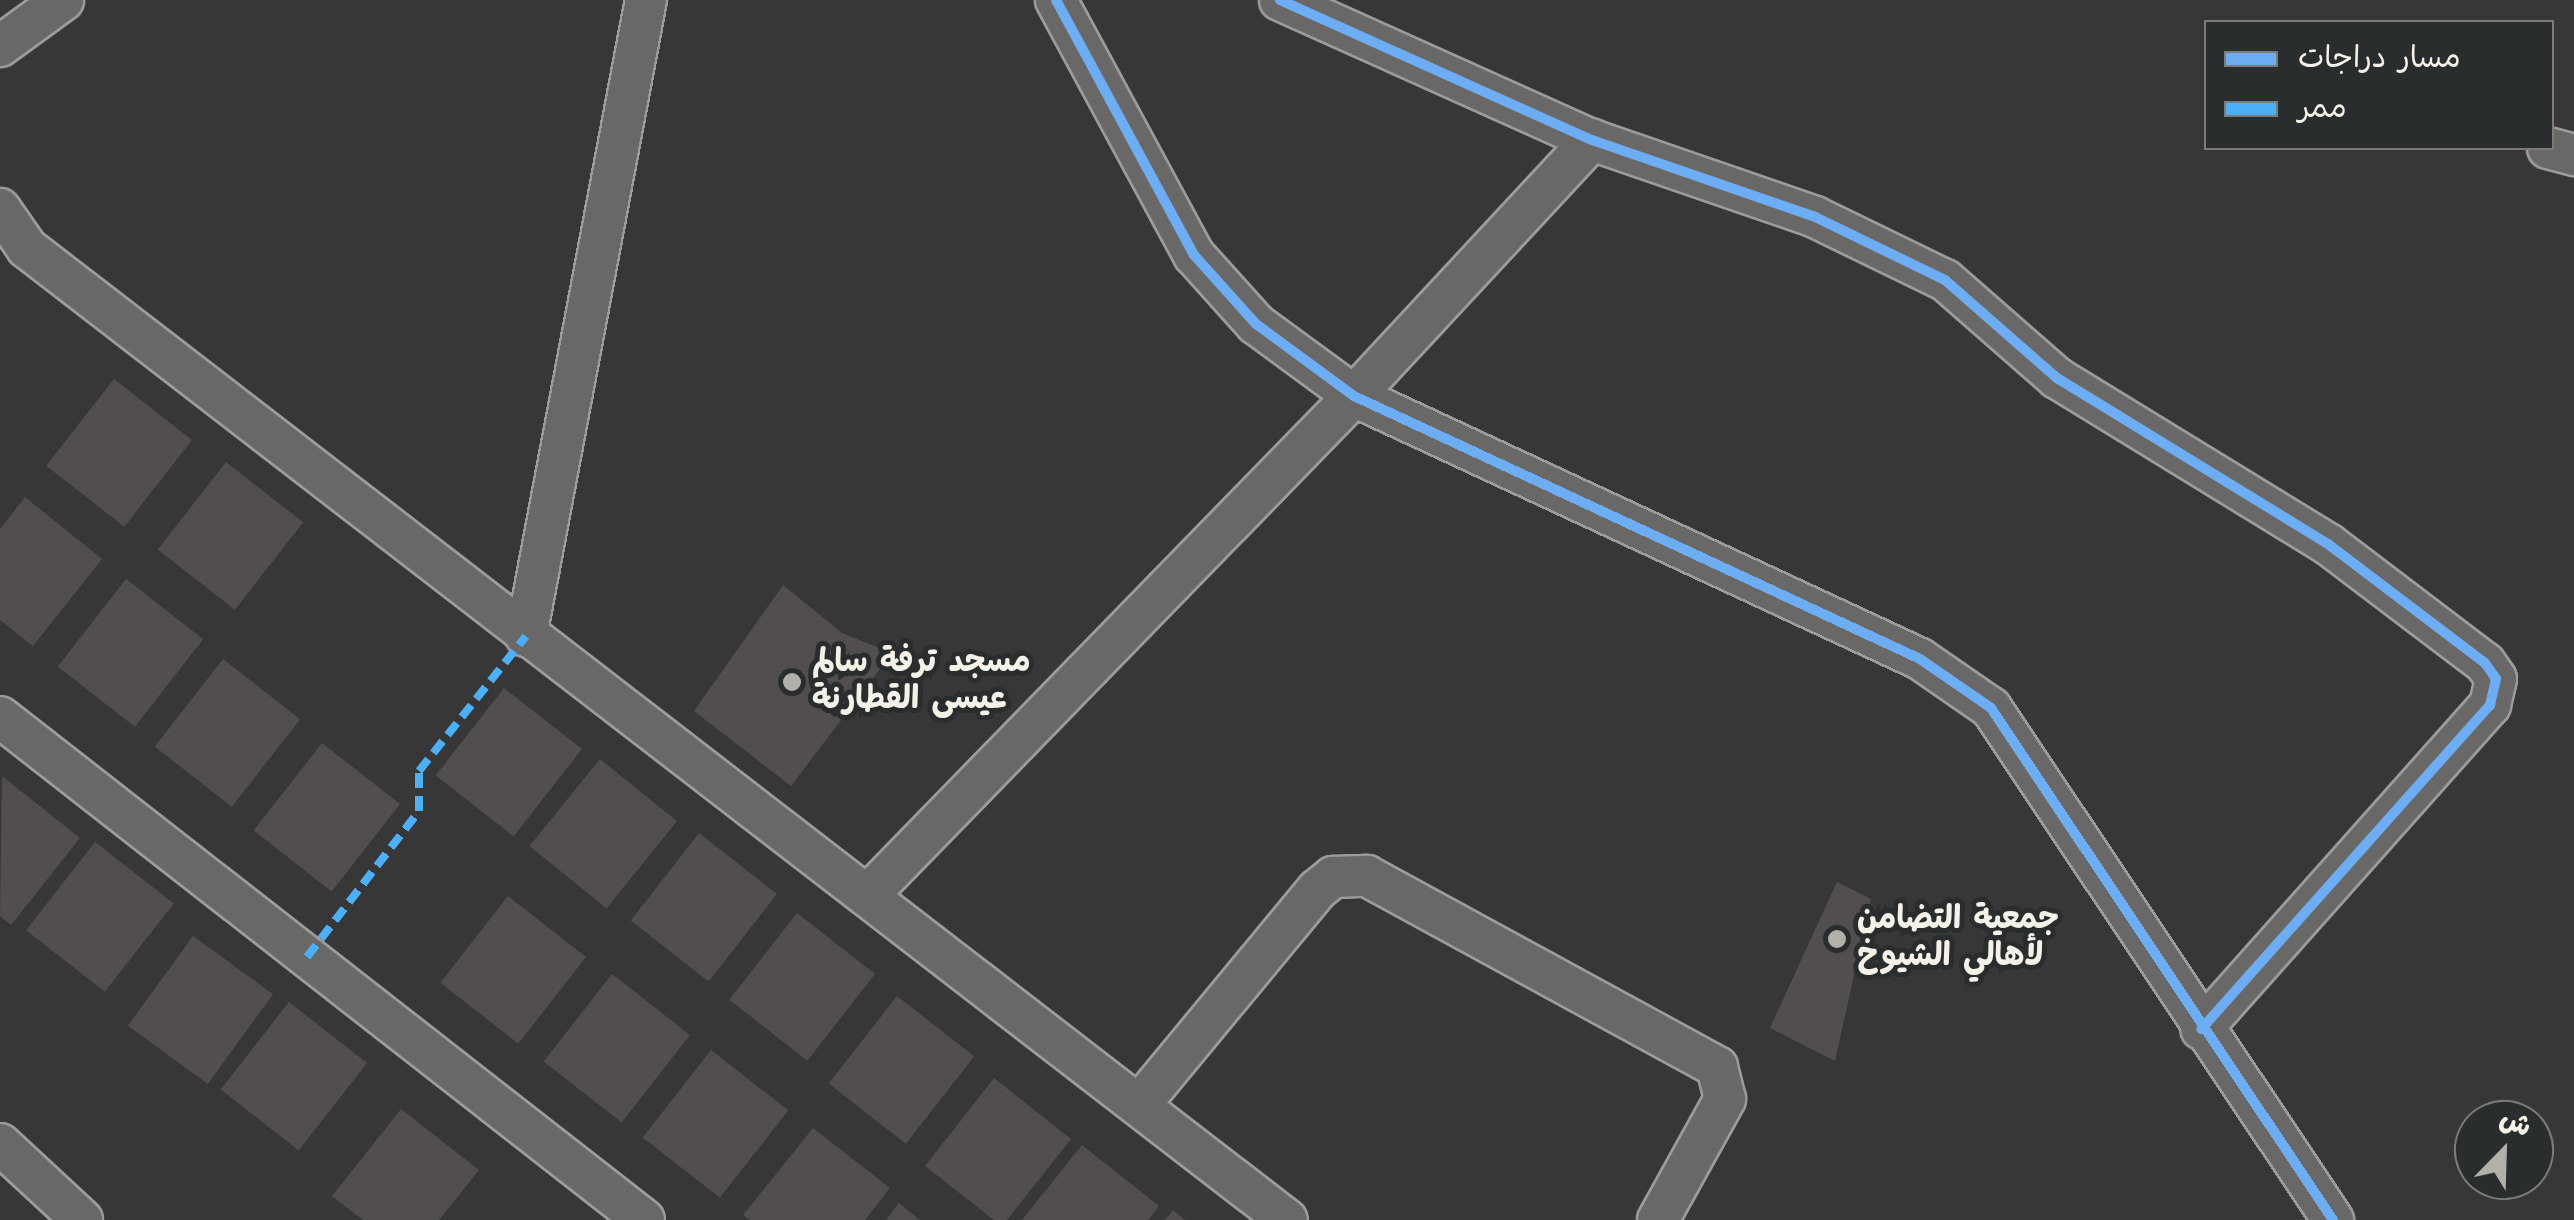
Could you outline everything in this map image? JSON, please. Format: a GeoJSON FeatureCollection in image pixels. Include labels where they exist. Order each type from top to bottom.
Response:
{"type":"FeatureCollection","features":[{"type":"Feature","properties":{"kind":"street"},"geometry":{"type":"LineString","coordinates":[[0,46],[63,0]]}},
{"type":"Feature","properties":{"kind":"street"},"geometry":{"type":"LineString","coordinates":[[526,636],[646,0]]}},
{"type":"Feature","properties":{"kind":"street"},"geometry":{"type":"LineString","coordinates":[[1056,0],[1194,255],[1256,324],[1354,396],[1920,659],[1971,689],[1991,708],[2201,1029],[2333,1220]]}},
{"type":"Feature","properties":{"kind":"street"},"geometry":{"type":"LineString","coordinates":[[1280,0],[1592,140],[1815,217],[1945,280],[2057,378],[2328,544],[2485,663],[2496,678],[2490,705],[2201,1029]]}},
{"type":"Feature","properties":{"kind":"street"},"geometry":{"type":"LineString","coordinates":[[868,895],[1354,396],[1592,140]]}},
{"type":"Feature","properties":{"kind":"street"},"geometry":{"type":"LineString","coordinates":[[0,209],[14,260],[526,636],[1287,1220]]}},
{"type":"Feature","properties":{"kind":"street"},"geometry":{"type":"LineString","coordinates":[[0,716],[644,1220]]}},
{"type":"Feature","properties":{"kind":"street"},"geometry":{"type":"LineString","coordinates":[[1140,1104],[1318,890],[1333,877],[1367,876],[1717,1068],[1725,1099],[1658,1220]]}},
{"type":"Feature","properties":{"kind":"street"},"geometry":{"type":"LineString","coordinates":[[0,1144],[82,1220]]}},
{"type":"Feature","properties":{"kind":"building"},"geometry":{"type":"Polygon","coordinates":[[[114,379],[192,440],[124,527],[46,466],[114,379]]]}},
{"type":"Feature","properties":{"kind":"building"},"geometry":{"type":"Polygon","coordinates":[[[226,462],[303,522],[235,610],[158,549],[226,462]]]}},
{"type":"Feature","properties":{"kind":"building"},"geometry":{"type":"Polygon","coordinates":[[[25,497],[102,559],[33,646],[0,620],[0,529],[25,497]]]}},
{"type":"Feature","properties":{"kind":"building"},"geometry":{"type":"Polygon","coordinates":[[[126,579],[203,639],[135,727],[58,666],[126,579]]]}},
{"type":"Feature","properties":{"kind":"building","name":"مسجد ترفة سالم عيسى القطارنة"},"geometry":{"type":"Polygon","coordinates":[[[783,585],[842,633],[892,653],[791,786],[694,711],[783,585]]]}},
{"type":"Feature","properties":{"kind":"building"},"geometry":{"type":"Polygon","coordinates":[[[223,659],[300,719],[232,807],[155,746],[223,659]]]}},
{"type":"Feature","properties":{"kind":"building"},"geometry":{"type":"Polygon","coordinates":[[[504,688],[582,749],[514,836],[436,775],[504,688]]]}},
{"type":"Feature","properties":{"kind":"building"},"geometry":{"type":"Polygon","coordinates":[[[322,743],[400,804],[332,891],[254,830],[322,743]]]}},
{"type":"Feature","properties":{"kind":"building"},"geometry":{"type":"Polygon","coordinates":[[[600,759],[677,821],[606,908],[530,846],[600,759]]]}},
{"type":"Feature","properties":{"kind":"building"},"geometry":{"type":"Polygon","coordinates":[[[2,776],[80,838],[11,925],[0,916],[2,776]]]}},
{"type":"Feature","properties":{"kind":"building"},"geometry":{"type":"Polygon","coordinates":[[[699,833],[777,894],[709,981],[631,920],[699,833]]]}},
{"type":"Feature","properties":{"kind":"building"},"geometry":{"type":"Polygon","coordinates":[[[95,842],[174,904],[105,992],[26,930],[95,842]]]}},
{"type":"Feature","properties":{"kind":"building","name":"جمعية التضامن لأهالي الشيوخ"},"geometry":{"type":"Polygon","coordinates":[[[1837,882],[1871,899],[1835,1061],[1770,1028],[1837,882]]]}},
{"type":"Feature","properties":{"kind":"building"},"geometry":{"type":"Polygon","coordinates":[[[508,896],[586,957],[518,1044],[440,983],[508,896]]]}},
{"type":"Feature","properties":{"kind":"building"},"geometry":{"type":"Polygon","coordinates":[[[797,913],[875,974],[807,1061],[729,1000],[797,913]]]}},
{"type":"Feature","properties":{"kind":"building"},"geometry":{"type":"Polygon","coordinates":[[[193,936],[273,994],[208,1084],[128,1026],[193,936]]]}},
{"type":"Feature","properties":{"kind":"building"},"geometry":{"type":"Polygon","coordinates":[[[612,974],[690,1035],[622,1122],[544,1061],[612,974]]]}},
{"type":"Feature","properties":{"kind":"building"},"geometry":{"type":"Polygon","coordinates":[[[897,996],[974,1056],[906,1144],[829,1083],[897,996]]]}},
{"type":"Feature","properties":{"kind":"building"},"geometry":{"type":"Polygon","coordinates":[[[289,1002],[367,1063],[299,1150],[221,1089],[289,1002]]]}},
{"type":"Feature","properties":{"kind":"building"},"geometry":{"type":"Polygon","coordinates":[[[711,1050],[788,1110],[720,1198],[643,1137],[711,1050]]]}},
{"type":"Feature","properties":{"kind":"building"},"geometry":{"type":"Polygon","coordinates":[[[994,1078],[1071,1139],[1007,1220],[994,1220],[925,1166],[994,1078]]]}},
{"type":"Feature","properties":{"kind":"building"},"geometry":{"type":"Polygon","coordinates":[[[401,1109],[479,1170],[439,1220],[363,1220],[332,1196],[401,1109]]]}},
{"type":"Feature","properties":{"kind":"building"},"geometry":{"type":"Polygon","coordinates":[[[813,1128],[890,1188],[865,1220],[750,1220],[743,1215],[813,1128]]]}},
{"type":"Feature","properties":{"kind":"building"},"geometry":{"type":"Polygon","coordinates":[[[1082,1145],[1159,1206],[1148,1220],[1022,1220],[1082,1145]]]}},
{"type":"Feature","properties":{"kind":"building"},"geometry":{"type":"Polygon","coordinates":[[[899,1203],[920,1220],[886,1220],[899,1203]]]}},
{"type":"Feature","properties":{"kind":"building"},"geometry":{"type":"Polygon","coordinates":[[[1173,1210],[1185,1220],[1165,1220],[1173,1210]]]}},
{"type":"Feature","properties":{"kind":"marked path"},"geometry":{"type":"LineString","coordinates":[[307,957],[419,811],[419,771],[526,636]]}},
{"type":"Feature","properties":{"kind":"cycle path"},"geometry":{"type":"LineString","coordinates":[[1056,0],[1194,255],[1256,324],[1354,396],[1920,659],[1991,708],[2333,1220]]}},
{"type":"Feature","properties":{"kind":"cycle path"},"geometry":{"type":"LineString","coordinates":[[1280,0],[1592,140],[1815,217],[1945,280],[2057,378],[2328,544],[2485,663],[2496,679],[2490,705],[2201,1029]]}},
{"type":"Feature","properties":{"kind":"place","name":"مسجد ترفة سالم عيسى القطارنة"},"geometry":{"type":"Point","coordinates":[792,682]}},
{"type":"Feature","properties":{"kind":"place","name":"جمعية التضامن لأهالي الشيوخ"},"geometry":{"type":"Point","coordinates":[1837,939]}}]}
